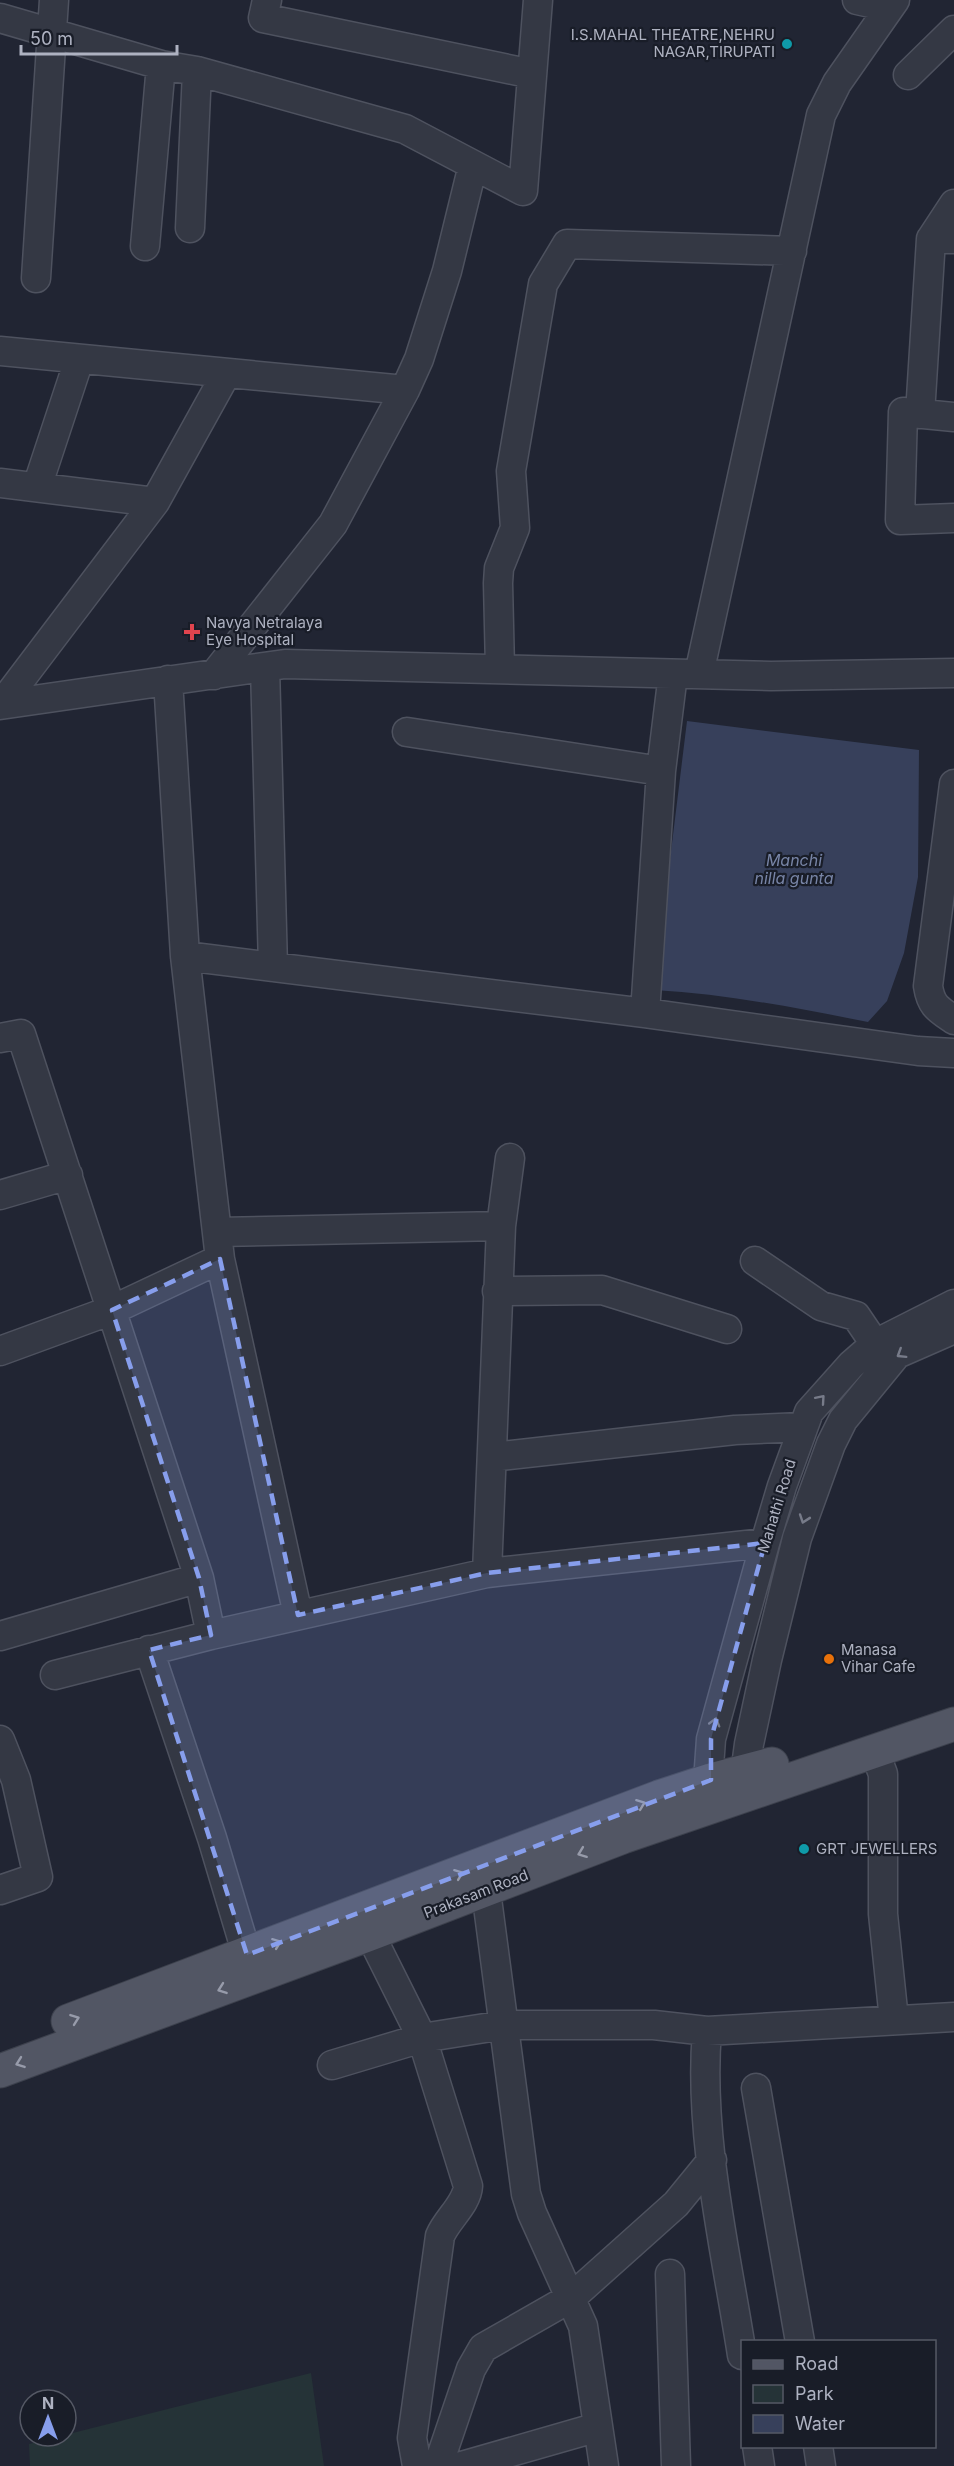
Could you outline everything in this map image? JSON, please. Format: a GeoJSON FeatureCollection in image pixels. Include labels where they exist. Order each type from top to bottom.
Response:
{"type":"FeatureCollection","features":[{"type":"Feature","properties":{"kind":"main road","name":"Prakasam Road"},"geometry":{"type":"LineString","coordinates":[[749,1781],[954,1707]]}},
{"type":"Feature","properties":{"kind":"main road","name":"Prakasam Road"},"geometry":{"type":"LineString","coordinates":[[0,2071],[486,1891],[713,1792],[874,1750],[954,1724]]}},
{"type":"Feature","properties":{"kind":"main road","name":"Prakasam Road"},"geometry":{"type":"LineString","coordinates":[[0,2046],[247,1955],[660,1797],[713,1792]]}},
{"type":"Feature","properties":{"kind":"street"},"geometry":{"type":"LineString","coordinates":[[36,278],[54,0]]}},
{"type":"Feature","properties":{"kind":"street"},"geometry":{"type":"LineString","coordinates":[[267,0],[263,18],[532,74]]}},
{"type":"Feature","properties":{"kind":"street"},"geometry":{"type":"LineString","coordinates":[[0,18],[51,31],[161,65],[197,71],[405,129],[523,191],[538,0]]}},
{"type":"Feature","properties":{"kind":"street"},"geometry":{"type":"LineString","coordinates":[[645,1013],[661,771],[792,251],[821,116],[837,83],[891,3],[857,0]]}},
{"type":"Feature","properties":{"kind":"street"},"geometry":{"type":"LineString","coordinates":[[908,75],[954,30]]}},
{"type":"Feature","properties":{"kind":"street"},"geometry":{"type":"LineString","coordinates":[[145,246],[161,65]]}},
{"type":"Feature","properties":{"kind":"street"},"geometry":{"type":"LineString","coordinates":[[190,228],[197,71]]}},
{"type":"Feature","properties":{"kind":"street"},"geometry":{"type":"LineString","coordinates":[[214,675],[333,524],[405,390],[419,359],[447,271],[473,165]]}},
{"type":"Feature","properties":{"kind":"street"},"geometry":{"type":"LineString","coordinates":[[920,414],[942,239],[954,204]]}},
{"type":"Feature","properties":{"kind":"street"},"geometry":{"type":"LineString","coordinates":[[500,669],[498,583],[499,568],[514,533],[511,471],[543,284],[567,244],[792,251]]}},
{"type":"Feature","properties":{"kind":"street"},"geometry":{"type":"LineString","coordinates":[[0,351],[405,390]]}},
{"type":"Feature","properties":{"kind":"street"},"geometry":{"type":"LineString","coordinates":[[37,487],[79,360]]}},
{"type":"Feature","properties":{"kind":"street"},"geometry":{"type":"LineString","coordinates":[[1,705],[154,502],[226,374]]}},
{"type":"Feature","properties":{"kind":"street"},"geometry":{"type":"LineString","coordinates":[[954,417],[903,412],[900,520],[954,518]]}},
{"type":"Feature","properties":{"kind":"street"},"geometry":{"type":"LineString","coordinates":[[0,483],[154,502]]}},
{"type":"Feature","properties":{"kind":"street"},"geometry":{"type":"LineString","coordinates":[[1,705],[285,664],[771,676],[954,673]]}},
{"type":"Feature","properties":{"kind":"street"},"geometry":{"type":"LineString","coordinates":[[265,667],[273,967]]}},
{"type":"Feature","properties":{"kind":"street"},"geometry":{"type":"LineString","coordinates":[[168,680],[185,956],[218,1245],[298,1616]]}},
{"type":"Feature","properties":{"kind":"street"},"geometry":{"type":"LineString","coordinates":[[406,732],[661,771]]}},
{"type":"Feature","properties":{"kind":"street"},"geometry":{"type":"LineString","coordinates":[[954,784],[928,986],[930,999],[934,1005],[954,1020]]}},
{"type":"Feature","properties":{"kind":"street"},"geometry":{"type":"LineString","coordinates":[[185,956],[645,1013],[918,1051],[954,1053]]}},
{"type":"Feature","properties":{"kind":"street"},"geometry":{"type":"LineString","coordinates":[[0,1038],[21,1034],[112,1310],[145,1419],[199,1578],[212,1635]]}},
{"type":"Feature","properties":{"kind":"street"},"geometry":{"type":"LineString","coordinates":[[488,1573],[497,1291],[501,1226],[510,1158]]}},
{"type":"Feature","properties":{"kind":"street"},"geometry":{"type":"LineString","coordinates":[[0,1195],[68,1175]]}},
{"type":"Feature","properties":{"kind":"street"},"geometry":{"type":"LineString","coordinates":[[0,1351],[112,1310],[218,1245],[501,1226]]}},
{"type":"Feature","properties":{"kind":"street"},"geometry":{"type":"LineString","coordinates":[[755,1261],[821,1306],[856,1316],[875,1344]]}},
{"type":"Feature","properties":{"kind":"street"},"geometry":{"type":"LineString","coordinates":[[497,1291],[602,1290],[727,1329]]}},
{"type":"Feature","properties":{"kind":"street","name":"Mahathi Road"},"geometry":{"type":"LineString","coordinates":[[713,1792],[708,1756],[711,1739],[765,1543],[802,1427],[823,1396],[875,1344],[954,1304]]}},
{"type":"Feature","properties":{"kind":"street","name":"Mahathi Road"},"geometry":{"type":"LineString","coordinates":[[749,1781],[747,1759],[754,1715],[797,1538],[831,1444],[843,1420],[897,1354],[954,1329]]}},
{"type":"Feature","properties":{"kind":"street"},"geometry":{"type":"LineString","coordinates":[[492,1457],[735,1430],[802,1427]]}},
{"type":"Feature","properties":{"kind":"street"},"geometry":{"type":"LineString","coordinates":[[55,1675],[212,1635],[488,1573],[765,1543]]}},
{"type":"Feature","properties":{"kind":"street"},"geometry":{"type":"LineString","coordinates":[[0,1635],[199,1578]]}},
{"type":"Feature","properties":{"kind":"street"},"geometry":{"type":"LineString","coordinates":[[150,1650],[212,1838],[247,1955]]}},
{"type":"Feature","properties":{"kind":"street"},"geometry":{"type":"LineString","coordinates":[[0,1740],[16,1780],[38,1877],[0,1890]]}},
{"type":"Feature","properties":{"kind":"street"},"geometry":{"type":"LineString","coordinates":[[874,1750],[883,1774],[883,1914],[894,2020]]}},
{"type":"Feature","properties":{"kind":"street"},"geometry":{"type":"LineString","coordinates":[[486,1891],[526,2194],[532,2213],[572,2297],[583,2326],[604,2466]]}},
{"type":"Feature","properties":{"kind":"street"},"geometry":{"type":"LineString","coordinates":[[370,1934],[422,2038],[468,2186],[468,2193],[446,2222],[440,2236],[412,2438],[417,2466]]}},
{"type":"Feature","properties":{"kind":"street"},"geometry":{"type":"LineString","coordinates":[[332,2065],[422,2038],[504,2025],[654,2025],[707,2031],[954,2017]]}},
{"type":"Feature","properties":{"kind":"street"},"geometry":{"type":"LineString","coordinates":[[707,2031],[704,2064],[712,2160],[741,2348]]}},
{"type":"Feature","properties":{"kind":"street"},"geometry":{"type":"LineString","coordinates":[[756,2088],[800,2340]]}},
{"type":"Feature","properties":{"kind":"street"},"geometry":{"type":"LineString","coordinates":[[438,2466],[471,2368],[483,2349],[572,2297],[676,2204],[712,2160]]}},
{"type":"Feature","properties":{"kind":"street"},"geometry":{"type":"LineString","coordinates":[[670,2274],[676,2466]]}},
{"type":"Feature","properties":{"kind":"street"},"geometry":{"type":"LineString","coordinates":[[462,2466],[598,2427]]}},
{"type":"Feature","properties":{"kind":"street"},"geometry":{"type":"LineString","coordinates":[[757,2448],[760,2466]]}},
{"type":"Feature","properties":{"kind":"street"},"geometry":{"type":"LineString","coordinates":[[818,2448],[821,2466]]}},
{"type":"Feature","properties":{"kind":"highlighted area"},"geometry":{"type":"Polygon","coordinates":[[[220,1259],[298,1615],[487,1573],[765,1543],[711,1739],[711,1780],[247,1955],[149,1650],[211,1635],[199,1578],[112,1310],[220,1259]]]}},
{"type":"Feature","properties":{"kind":"green space"},"geometry":{"type":"Polygon","coordinates":[[[311,2373],[324,2466],[30,2466],[29,2448],[78,2448],[78,2432],[311,2373]]]}},
{"type":"Feature","properties":{"kind":"water","name":"Manchi nilla gunta"},"geometry":{"type":"Polygon","coordinates":[[[687,721],[919,750],[918,877],[904,953],[887,1001],[868,1022],[735,998],[654,990],[687,721]]]}},
{"type":"Feature","properties":{"kind":"place","name":"I.S.MAHAL THEATRE,NEHRU NAGAR,TIRUPATI"},"geometry":{"type":"Point","coordinates":[787,44]}},
{"type":"Feature","properties":{"kind":"place","name":"Navya Netralaya Eye Hospital"},"geometry":{"type":"Point","coordinates":[192,632]}},
{"type":"Feature","properties":{"kind":"place","name":"Manasa Vihar Cafe"},"geometry":{"type":"Point","coordinates":[829,1659]}},
{"type":"Feature","properties":{"kind":"place","name":"GRT JEWELLERS"},"geometry":{"type":"Point","coordinates":[804,1849]}}]}
